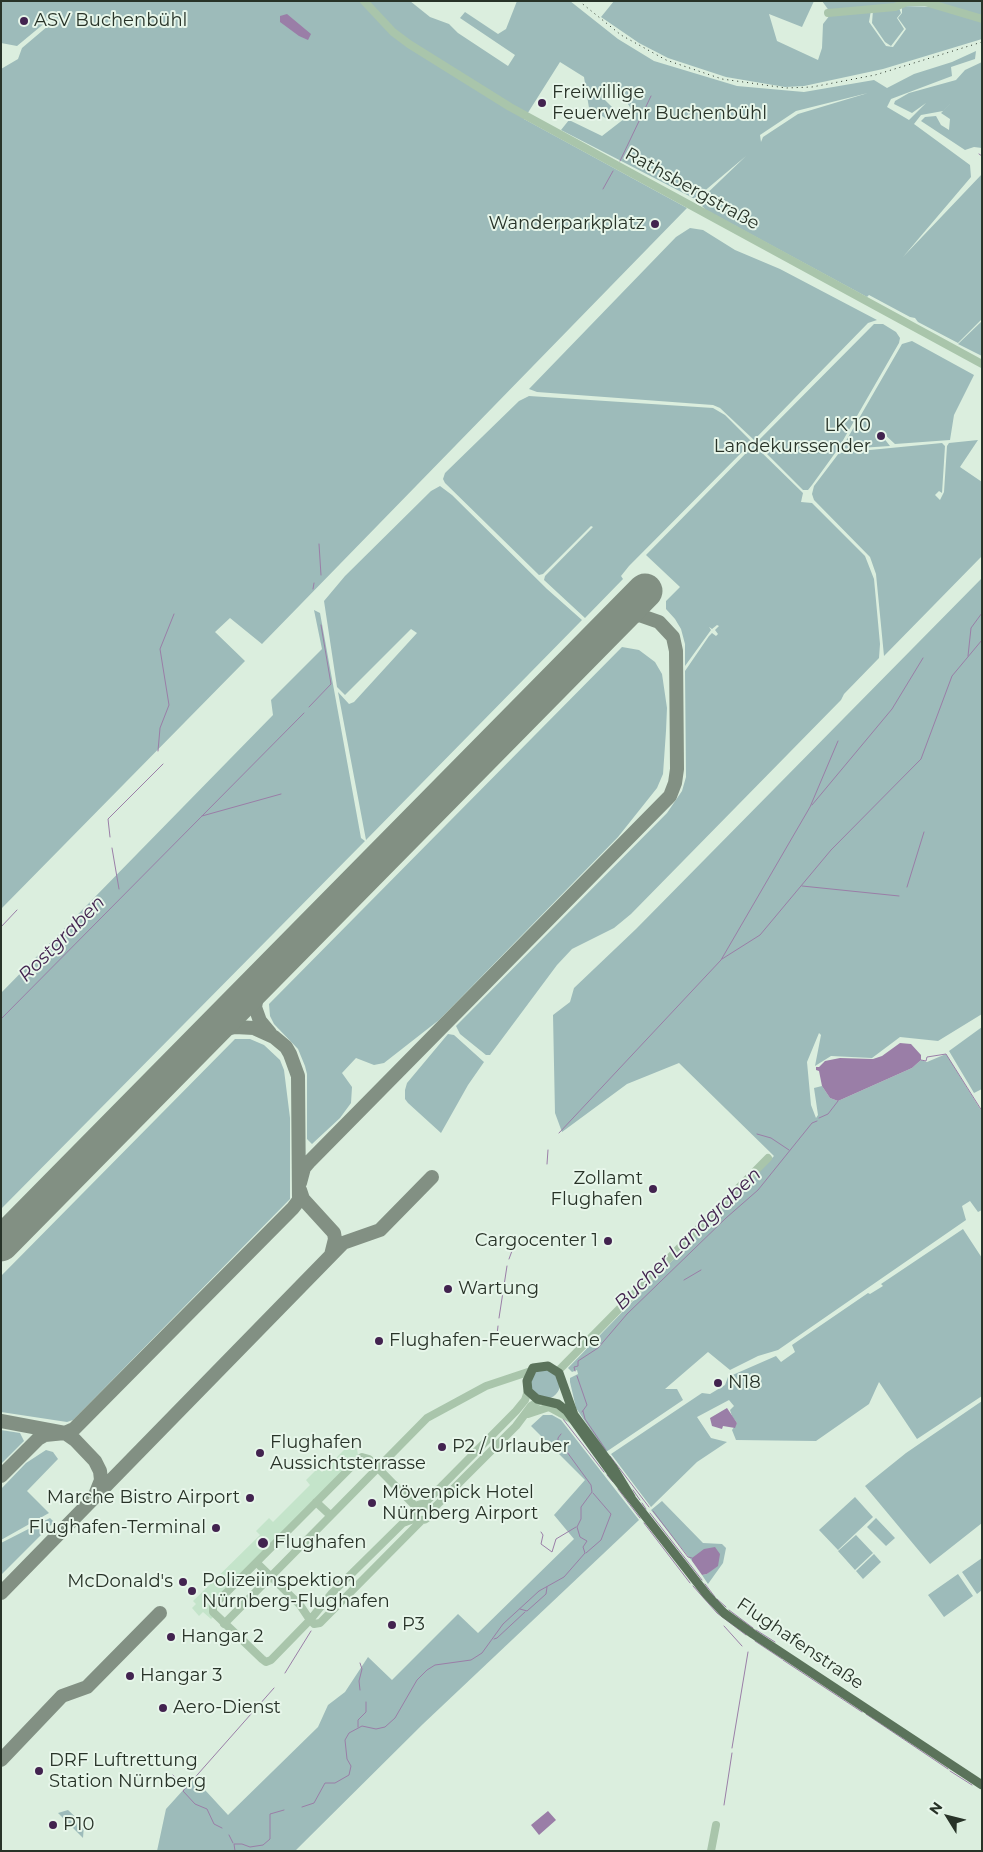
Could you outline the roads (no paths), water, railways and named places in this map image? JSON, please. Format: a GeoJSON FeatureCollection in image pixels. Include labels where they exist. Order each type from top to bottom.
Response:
{"type":"FeatureCollection","features":[{"type":"Feature","properties":{"kind":"main road"},"geometry":{"type":"LineString","coordinates":[[528,1391],[527,1381],[530,1371],[545,1365],[558,1371]]}},
{"type":"Feature","properties":{"kind":"main road","name":"Flughafenstraße"},"geometry":{"type":"LineString","coordinates":[[558,1371],[576,1418],[614,1469],[631,1496]]}},
{"type":"Feature","properties":{"kind":"main road","name":"Flughafenstraße"},"geometry":{"type":"LineString","coordinates":[[545,1400],[558,1393],[562,1380]]}},
{"type":"Feature","properties":{"kind":"main road","name":"Flughafenstraße"},"geometry":{"type":"LineString","coordinates":[[528,1391],[561,1406],[574,1420],[707,1595],[727,1615],[982,1785]]}},
{"type":"Feature","properties":{"kind":"street","name":"Rathsbergstraße"},"geometry":{"type":"LineString","coordinates":[[364,1],[394,32],[443,67],[532,120],[982,364]]}},
{"type":"Feature","properties":{"kind":"street"},"geometry":{"type":"LineString","coordinates":[[828,13],[895,7],[907,2],[925,2],[982,19]]}},
{"type":"Feature","properties":{"kind":"street"},"geometry":{"type":"LineString","coordinates":[[558,1371],[768,1158]]}},
{"type":"Feature","properties":{"kind":"street"},"geometry":{"type":"LineString","coordinates":[[224,1624],[377,1466],[427,1418],[486,1386],[530,1371]]}},
{"type":"Feature","properties":{"kind":"street"},"geometry":{"type":"LineString","coordinates":[[418,1519],[414,1511],[516,1411],[525,1400],[528,1391]]}},
{"type":"Feature","properties":{"kind":"street","name":"Flughafenstraße"},"geometry":{"type":"LineString","coordinates":[[377,1466],[368,1458],[358,1460],[214,1606],[213,1612],[224,1624],[266,1662],[271,1660],[310,1620],[332,1593],[403,1523],[418,1519],[428,1519],[430,1511],[524,1416],[545,1400]]}},
{"type":"Feature","properties":{"kind":"street","name":"Flughafenstraße"},"geometry":{"type":"LineString","coordinates":[[524,1416],[541,1407],[549,1406],[574,1420]]}},
{"type":"Feature","properties":{"kind":"street"},"geometry":{"type":"LineString","coordinates":[[377,1466],[420,1506],[430,1511]]}},
{"type":"Feature","properties":{"kind":"street"},"geometry":{"type":"LineString","coordinates":[[316,1502],[330,1515]]}},
{"type":"Feature","properties":{"kind":"street","name":"Flughafenstraße"},"geometry":{"type":"LineString","coordinates":[[310,1620],[314,1624],[320,1623],[418,1519]]}},
{"type":"Feature","properties":{"kind":"street"},"geometry":{"type":"LineString","coordinates":[[257,1563],[300,1605],[310,1620]]}},
{"type":"Feature","properties":{"kind":"street"},"geometry":{"type":"LineString","coordinates":[[711,1851],[716,1825]]}},
{"type":"Feature","properties":{"kind":"waterway"},"geometry":{"type":"LineString","coordinates":[[620,161],[651,96]]}},
{"type":"Feature","properties":{"kind":"waterway"},"geometry":{"type":"LineString","coordinates":[[603,189],[613,171]]}},
{"type":"Feature","properties":{"kind":"waterway"},"geometry":{"type":"LineString","coordinates":[[319,544],[321,575]]}},
{"type":"Feature","properties":{"kind":"waterway"},"geometry":{"type":"LineString","coordinates":[[313,589],[314,583]]}},
{"type":"Feature","properties":{"kind":"waterway"},"geometry":{"type":"LineString","coordinates":[[968,656],[971,628],[982,613]]}},
{"type":"Feature","properties":{"kind":"waterway","name":"Rostgraben"},"geometry":{"type":"LineString","coordinates":[[158,751],[160,728],[169,705],[160,649],[174,614]]}},
{"type":"Feature","properties":{"kind":"waterway"},"geometry":{"type":"LineString","coordinates":[[309,707],[331,684],[321,625]]}},
{"type":"Feature","properties":{"kind":"waterway"},"geometry":{"type":"LineString","coordinates":[[722,959],[760,935],[831,850],[921,759],[952,676],[982,640]]}},
{"type":"Feature","properties":{"kind":"waterway"},"geometry":{"type":"LineString","coordinates":[[812,805],[892,709],[923,658]]}},
{"type":"Feature","properties":{"kind":"waterway"},"geometry":{"type":"LineString","coordinates":[[1,1019],[304,713]]}},
{"type":"Feature","properties":{"kind":"waterway"},"geometry":{"type":"LineString","coordinates":[[559,1133],[721,960],[810,807],[838,741]]}},
{"type":"Feature","properties":{"kind":"waterway","name":"Rostgraben"},"geometry":{"type":"LineString","coordinates":[[110,837],[108,819],[163,764]]}},
{"type":"Feature","properties":{"kind":"waterway"},"geometry":{"type":"LineString","coordinates":[[202,816],[281,794]]}},
{"type":"Feature","properties":{"kind":"waterway"},"geometry":{"type":"LineString","coordinates":[[907,887],[924,832]]}},
{"type":"Feature","properties":{"kind":"waterway","name":"Rostgraben"},"geometry":{"type":"LineString","coordinates":[[112,848],[119,889]]}},
{"type":"Feature","properties":{"kind":"waterway"},"geometry":{"type":"LineString","coordinates":[[802,886],[899,896]]}},
{"type":"Feature","properties":{"kind":"waterway"},"geometry":{"type":"LineString","coordinates":[[1,927],[17,910]]}},
{"type":"Feature","properties":{"kind":"waterway","name":"Bucher Landgraben"},"geometry":{"type":"LineString","coordinates":[[921,1060],[926,1061],[927,1057],[946,1054],[982,1111]]}},
{"type":"Feature","properties":{"kind":"waterway","name":"Bucher Landgraben"},"geometry":{"type":"LineString","coordinates":[[819,1118],[828,1114],[838,1101]]}},
{"type":"Feature","properties":{"kind":"waterway","name":"Bucher Landgraben"},"geometry":{"type":"LineString","coordinates":[[575,1371],[574,1367],[578,1366],[578,1361],[598,1348],[627,1314],[726,1218],[758,1190],[812,1123],[817,1121]]}},
{"type":"Feature","properties":{"kind":"waterway"},"geometry":{"type":"LineString","coordinates":[[757,1134],[771,1138],[789,1150]]}},
{"type":"Feature","properties":{"kind":"waterway"},"geometry":{"type":"LineString","coordinates":[[547,1164],[548,1150]]}},
{"type":"Feature","properties":{"kind":"waterway"},"geometry":{"type":"LineString","coordinates":[[509,1259],[516,1240]]}},
{"type":"Feature","properties":{"kind":"waterway"},"geometry":{"type":"LineString","coordinates":[[499,1318],[507,1266]]}},
{"type":"Feature","properties":{"kind":"waterway"},"geometry":{"type":"LineString","coordinates":[[684,1280],[701,1270]]}},
{"type":"Feature","properties":{"kind":"waterway"},"geometry":{"type":"LineString","coordinates":[[497,1335],[498,1326]]}},
{"type":"Feature","properties":{"kind":"waterway","name":"Bucher Landgraben"},"geometry":{"type":"LineString","coordinates":[[577,1376],[587,1405],[582,1412]]}},
{"type":"Feature","properties":{"kind":"waterway"},"geometry":{"type":"LineString","coordinates":[[583,1411],[585,1419],[606,1450]]}},
{"type":"Feature","properties":{"kind":"waterway"},"geometry":{"type":"LineString","coordinates":[[563,1419],[604,1472]]}},
{"type":"Feature","properties":{"kind":"waterway","name":"Bucher Landgraben"},"geometry":{"type":"LineString","coordinates":[[302,1807],[314,1803],[325,1783],[335,1783],[349,1775],[351,1766],[347,1759],[345,1740],[349,1733],[362,1726],[376,1729],[385,1727],[395,1718],[417,1680],[427,1670],[435,1665],[471,1660],[482,1653],[503,1624],[539,1591],[564,1577],[585,1553],[583,1547],[587,1541],[580,1537],[577,1527],[581,1519],[581,1507],[592,1492],[591,1485],[567,1452],[558,1446],[558,1438],[561,1434]]}},
{"type":"Feature","properties":{"kind":"waterway"},"geometry":{"type":"LineString","coordinates":[[610,1456],[649,1507]]}},
{"type":"Feature","properties":{"kind":"waterway"},"geometry":{"type":"LineString","coordinates":[[607,1475],[613,1482]]}},
{"type":"Feature","properties":{"kind":"waterway"},"geometry":{"type":"LineString","coordinates":[[618,1489],[640,1518]]}},
{"type":"Feature","properties":{"kind":"waterway"},"geometry":{"type":"LineString","coordinates":[[633,1490],[640,1500]]}},
{"type":"Feature","properties":{"kind":"waterway","name":"Bucher Landgraben"},"geometry":{"type":"LineString","coordinates":[[586,1553],[601,1540],[611,1514],[593,1493]]}},
{"type":"Feature","properties":{"kind":"waterway"},"geometry":{"type":"LineString","coordinates":[[642,1503],[646,1509]]}},
{"type":"Feature","properties":{"kind":"waterway"},"geometry":{"type":"LineString","coordinates":[[653,1511],[688,1557],[692,1558]]}},
{"type":"Feature","properties":{"kind":"waterway"},"geometry":{"type":"LineString","coordinates":[[650,1513],[702,1580]]}},
{"type":"Feature","properties":{"kind":"waterway"},"geometry":{"type":"LineString","coordinates":[[644,1523],[690,1583]]}},
{"type":"Feature","properties":{"kind":"waterway"},"geometry":{"type":"LineString","coordinates":[[541,1532],[543,1535],[541,1544],[552,1552],[556,1539],[576,1527]]}},
{"type":"Feature","properties":{"kind":"waterway"},"geometry":{"type":"LineString","coordinates":[[705,1584],[715,1597]]}},
{"type":"Feature","properties":{"kind":"waterway"},"geometry":{"type":"LineString","coordinates":[[693,1586],[717,1613],[746,1635]]}},
{"type":"Feature","properties":{"kind":"waterway","name":"Bucher Landgraben"},"geometry":{"type":"LineString","coordinates":[[520,1609],[527,1611],[546,1594],[547,1587]]}},
{"type":"Feature","properties":{"kind":"waterway"},"geometry":{"type":"LineString","coordinates":[[717,1599],[726,1607]]}},
{"type":"Feature","properties":{"kind":"waterway"},"geometry":{"type":"LineString","coordinates":[[729,1610],[753,1628]]}},
{"type":"Feature","properties":{"kind":"waterway","name":"Bucher Landgraben"},"geometry":{"type":"LineString","coordinates":[[494,1639],[525,1612]]}},
{"type":"Feature","properties":{"kind":"waterway"},"geometry":{"type":"LineString","coordinates":[[724,1626],[742,1646]]}},
{"type":"Feature","properties":{"kind":"waterway"},"geometry":{"type":"LineString","coordinates":[[756,1630],[775,1642]]}},
{"type":"Feature","properties":{"kind":"waterway","name":"Bucher Landgraben"},"geometry":{"type":"LineString","coordinates":[[285,1673],[311,1631]]}},
{"type":"Feature","properties":{"kind":"waterway"},"geometry":{"type":"LineString","coordinates":[[755,1641],[782,1659]]}},
{"type":"Feature","properties":{"kind":"waterway"},"geometry":{"type":"LineString","coordinates":[[732,1748],[748,1652]]}},
{"type":"Feature","properties":{"kind":"waterway"},"geometry":{"type":"LineString","coordinates":[[783,1660],[862,1712]]}},
{"type":"Feature","properties":{"kind":"waterway"},"geometry":{"type":"LineString","coordinates":[[360,1663],[362,1669],[359,1681],[360,1690]]}},
{"type":"Feature","properties":{"kind":"waterway","name":"Bucher Landgraben"},"geometry":{"type":"LineString","coordinates":[[222,1828],[214,1824],[207,1809],[195,1804],[183,1791],[274,1688]]}},
{"type":"Feature","properties":{"kind":"waterway"},"geometry":{"type":"LineString","coordinates":[[358,1727],[358,1720],[366,1712],[366,1702]]}},
{"type":"Feature","properties":{"kind":"waterway"},"geometry":{"type":"LineString","coordinates":[[866,1714],[948,1769]]}},
{"type":"Feature","properties":{"kind":"waterway"},"geometry":{"type":"LineString","coordinates":[[724,1805],[732,1753]]}},
{"type":"Feature","properties":{"kind":"waterway"},"geometry":{"type":"LineString","coordinates":[[950,1771],[972,1785]]}},
{"type":"Feature","properties":{"kind":"waterway"},"geometry":{"type":"LineString","coordinates":[[173,1775],[185,1787]]}},
{"type":"Feature","properties":{"kind":"waterway"},"geometry":{"type":"LineString","coordinates":[[235,1851],[234,1844],[250,1847],[263,1845],[270,1839],[270,1814],[284,1810]]}},
{"type":"Feature","properties":{"kind":"waterway","name":"Bucher Landgraben"},"geometry":{"type":"LineString","coordinates":[[229,1835],[233,1843]]}},
{"type":"Feature","properties":{"kind":"railway"},"geometry":{"type":"LineString","coordinates":[[579,1],[621,35],[666,60],[722,79],[786,88],[812,87],[875,75],[982,42]]}},
{"type":"Feature","properties":{"kind":"place","name":"ASV Buchenbühl"},"geometry":{"type":"Point","coordinates":[24,21]}},
{"type":"Feature","properties":{"kind":"place","name":"Freiwillige Feuerwehr Buchenbühl"},"geometry":{"type":"Point","coordinates":[542,103]}},
{"type":"Feature","properties":{"kind":"place","name":"Wanderparkplatz"},"geometry":{"type":"Point","coordinates":[655,224]}},
{"type":"Feature","properties":{"kind":"place","name":"LK 10 Landekurssender"},"geometry":{"type":"Point","coordinates":[881,436]}},
{"type":"Feature","properties":{"kind":"place","name":"Zollamt Flughafen"},"geometry":{"type":"Point","coordinates":[653,1189]}},
{"type":"Feature","properties":{"kind":"place","name":"Cargocenter 1"},"geometry":{"type":"Point","coordinates":[608,1241]}},
{"type":"Feature","properties":{"kind":"place","name":"Wartung"},"geometry":{"type":"Point","coordinates":[448,1289]}},
{"type":"Feature","properties":{"kind":"place","name":"Flughafen-Feuerwache"},"geometry":{"type":"Point","coordinates":[379,1341]}},
{"type":"Feature","properties":{"kind":"place","name":"N18"},"geometry":{"type":"Point","coordinates":[718,1383]}},
{"type":"Feature","properties":{"kind":"place","name":"P2 / Urlauber"},"geometry":{"type":"Point","coordinates":[442,1447]}},
{"type":"Feature","properties":{"kind":"place","name":"Flughafen Aussichtsterrasse"},"geometry":{"type":"Point","coordinates":[260,1453]}},
{"type":"Feature","properties":{"kind":"place","name":"Marche Bistro Airport"},"geometry":{"type":"Point","coordinates":[250,1498]}},
{"type":"Feature","properties":{"kind":"place","name":"Mövenpick Hotel Nürnberg Airport"},"geometry":{"type":"Point","coordinates":[372,1503]}},
{"type":"Feature","properties":{"kind":"place","name":"Flughafen-Terminal"},"geometry":{"type":"Point","coordinates":[216,1528]}},
{"type":"Feature","properties":{"kind":"place","name":"Flughafen"},"geometry":{"type":"Point","coordinates":[263,1543]}},
{"type":"Feature","properties":{"kind":"place","name":"McDonald's"},"geometry":{"type":"Point","coordinates":[183,1582]}},
{"type":"Feature","properties":{"kind":"place","name":"Polizeiinspektion Nürnberg-Flughafen"},"geometry":{"type":"Point","coordinates":[192,1591]}},
{"type":"Feature","properties":{"kind":"place","name":"P3"},"geometry":{"type":"Point","coordinates":[392,1625]}},
{"type":"Feature","properties":{"kind":"place","name":"Hangar 2"},"geometry":{"type":"Point","coordinates":[171,1637]}},
{"type":"Feature","properties":{"kind":"place","name":"Hangar 3"},"geometry":{"type":"Point","coordinates":[130,1676]}},
{"type":"Feature","properties":{"kind":"place","name":"Aero-Dienst"},"geometry":{"type":"Point","coordinates":[163,1708]}},
{"type":"Feature","properties":{"kind":"place","name":"DRF Luftrettung Station Nürnberg"},"geometry":{"type":"Point","coordinates":[39,1771]}},
{"type":"Feature","properties":{"kind":"place","name":"P10"},"geometry":{"type":"Point","coordinates":[53,1825]}}]}
